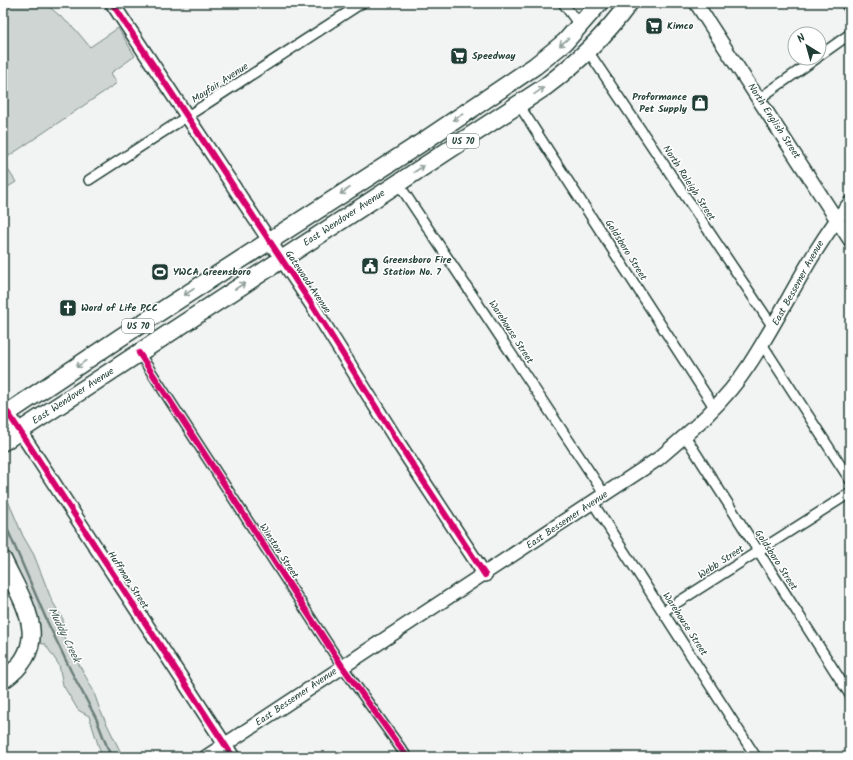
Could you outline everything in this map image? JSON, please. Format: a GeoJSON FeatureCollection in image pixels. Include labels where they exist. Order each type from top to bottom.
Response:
{"type":"FeatureCollection","features":[{"type":"Feature","properties":{"kind":"highway","name":"US 70"},"geometry":{"type":"LineString","coordinates":[[6,414],[535,66],[565,42],[599,3]]}},
{"type":"Feature","properties":{"kind":"highway","name":"East Wendover Avenue"},"geometry":{"type":"LineString","coordinates":[[3,442],[558,78],[588,51],[617,20],[629,3]]}},
{"type":"Feature","properties":{"kind":"highway"},"geometry":{"type":"LineString","coordinates":[[3,560],[29,615],[32,631],[30,647],[26,657],[15,672],[3,680]]}},
{"type":"Feature","properties":{"kind":"highway"},"geometry":{"type":"LineString","coordinates":[[3,581],[22,626],[19,650],[10,664],[3,669]]}},
{"type":"Feature","properties":{"kind":"street","name":"Gatewood Avenue"},"geometry":{"type":"LineString","coordinates":[[112,3],[485,575]]}},
{"type":"Feature","properties":{"kind":"street","name":"Mayfair Avenue"},"geometry":{"type":"LineString","coordinates":[[89,180],[362,3]]}},
{"type":"Feature","properties":{"kind":"street"},"geometry":{"type":"LineString","coordinates":[[563,3],[580,26]]}},
{"type":"Feature","properties":{"kind":"street","name":"North English Street"},"geometry":{"type":"LineString","coordinates":[[696,3],[760,98],[850,240]]}},
{"type":"Feature","properties":{"kind":"street"},"geometry":{"type":"LineString","coordinates":[[845,3],[850,10]]}},
{"type":"Feature","properties":{"kind":"street"},"geometry":{"type":"LineString","coordinates":[[827,51],[850,34]]}},
{"type":"Feature","properties":{"kind":"street","name":"North Raleigh Street"},"geometry":{"type":"LineString","coordinates":[[588,51],[773,327]]}},
{"type":"Feature","properties":{"kind":"street"},"geometry":{"type":"LineString","coordinates":[[760,98],[805,66]]}},
{"type":"Feature","properties":{"kind":"street","name":"Goldsboro Street"},"geometry":{"type":"LineString","coordinates":[[519,105],[714,407]]}},
{"type":"Feature","properties":{"kind":"street","name":"Warehouse Street"},"geometry":{"type":"LineString","coordinates":[[398,183],[604,495]]}},
{"type":"Feature","properties":{"kind":"street","name":"East Bessemer Avenue"},"geometry":{"type":"LineString","coordinates":[[206,757],[342,666],[485,575],[593,503],[658,459],[685,436],[714,407],[748,366],[773,327],[815,252],[836,219],[850,203]]}},
{"type":"Feature","properties":{"kind":"street"},"geometry":{"type":"LineString","coordinates":[[762,344],[850,480]]}},
{"type":"Feature","properties":{"kind":"street","name":"Winston Street"},"geometry":{"type":"LineString","coordinates":[[139,353],[342,666],[407,757]]}},
{"type":"Feature","properties":{"kind":"street","name":"Huffman Street"},"geometry":{"type":"LineString","coordinates":[[6,414],[20,431],[233,757]]}},
{"type":"Feature","properties":{"kind":"street","name":"Goldsboro Street"},"geometry":{"type":"LineString","coordinates":[[685,436],[757,552],[850,695]]}},
{"type":"Feature","properties":{"kind":"street","name":"Webb Street"},"geometry":{"type":"LineString","coordinates":[[664,611],[850,493]]}},
{"type":"Feature","properties":{"kind":"street","name":"Warehouse Street"},"geometry":{"type":"LineString","coordinates":[[593,503],[664,611],[756,757]]}},
{"type":"Feature","properties":{"kind":"shaded area"},"geometry":{"type":"Polygon","coordinates":[[[3,3],[45,3],[75,29],[90,47],[118,28],[135,56],[111,73],[117,83],[3,160],[3,3]]]}},
{"type":"Feature","properties":{"kind":"shaded area"},"geometry":{"type":"Polygon","coordinates":[[[3,162],[16,182],[3,190],[3,162]]]}},
{"type":"Feature","properties":{"kind":"shaded area"},"geometry":{"type":"Polygon","coordinates":[[[3,489],[23,536],[34,555],[52,601],[63,619],[64,637],[93,690],[100,710],[123,757],[102,757],[89,716],[78,710],[63,685],[59,665],[45,644],[37,643],[37,621],[3,548],[3,489]]]}},
{"type":"Feature","properties":{"kind":"waterway","name":"Muddy Creek"},"geometry":{"type":"LineString","coordinates":[[3,519],[47,621],[96,718],[111,757]]}},
{"type":"Feature","properties":{"kind":"cycle path"},"geometry":{"type":"LineString","coordinates":[[112,3],[314,308],[399,444],[485,575]]}},
{"type":"Feature","properties":{"kind":"cycle path"},"geometry":{"type":"LineString","coordinates":[[139,353],[342,666],[407,757]]}},
{"type":"Feature","properties":{"kind":"cycle path"},"geometry":{"type":"LineString","coordinates":[[8,413],[233,757]]}},
{"type":"Feature","properties":{"kind":"place","name":"Kimco"},"geometry":{"type":"Point","coordinates":[654,26]}},
{"type":"Feature","properties":{"kind":"place","name":"Speedway"},"geometry":{"type":"Point","coordinates":[459,56]}},
{"type":"Feature","properties":{"kind":"place","name":"Proformance Pet Supply"},"geometry":{"type":"Point","coordinates":[700,103]}},
{"type":"Feature","properties":{"kind":"place","name":"Greensboro Fire Station No. 7"},"geometry":{"type":"Point","coordinates":[370,266]}},
{"type":"Feature","properties":{"kind":"place","name":"YWCA Greensboro"},"geometry":{"type":"Point","coordinates":[160,272]}},
{"type":"Feature","properties":{"kind":"place","name":"Word of Life PCC"},"geometry":{"type":"Point","coordinates":[68,308]}}]}
